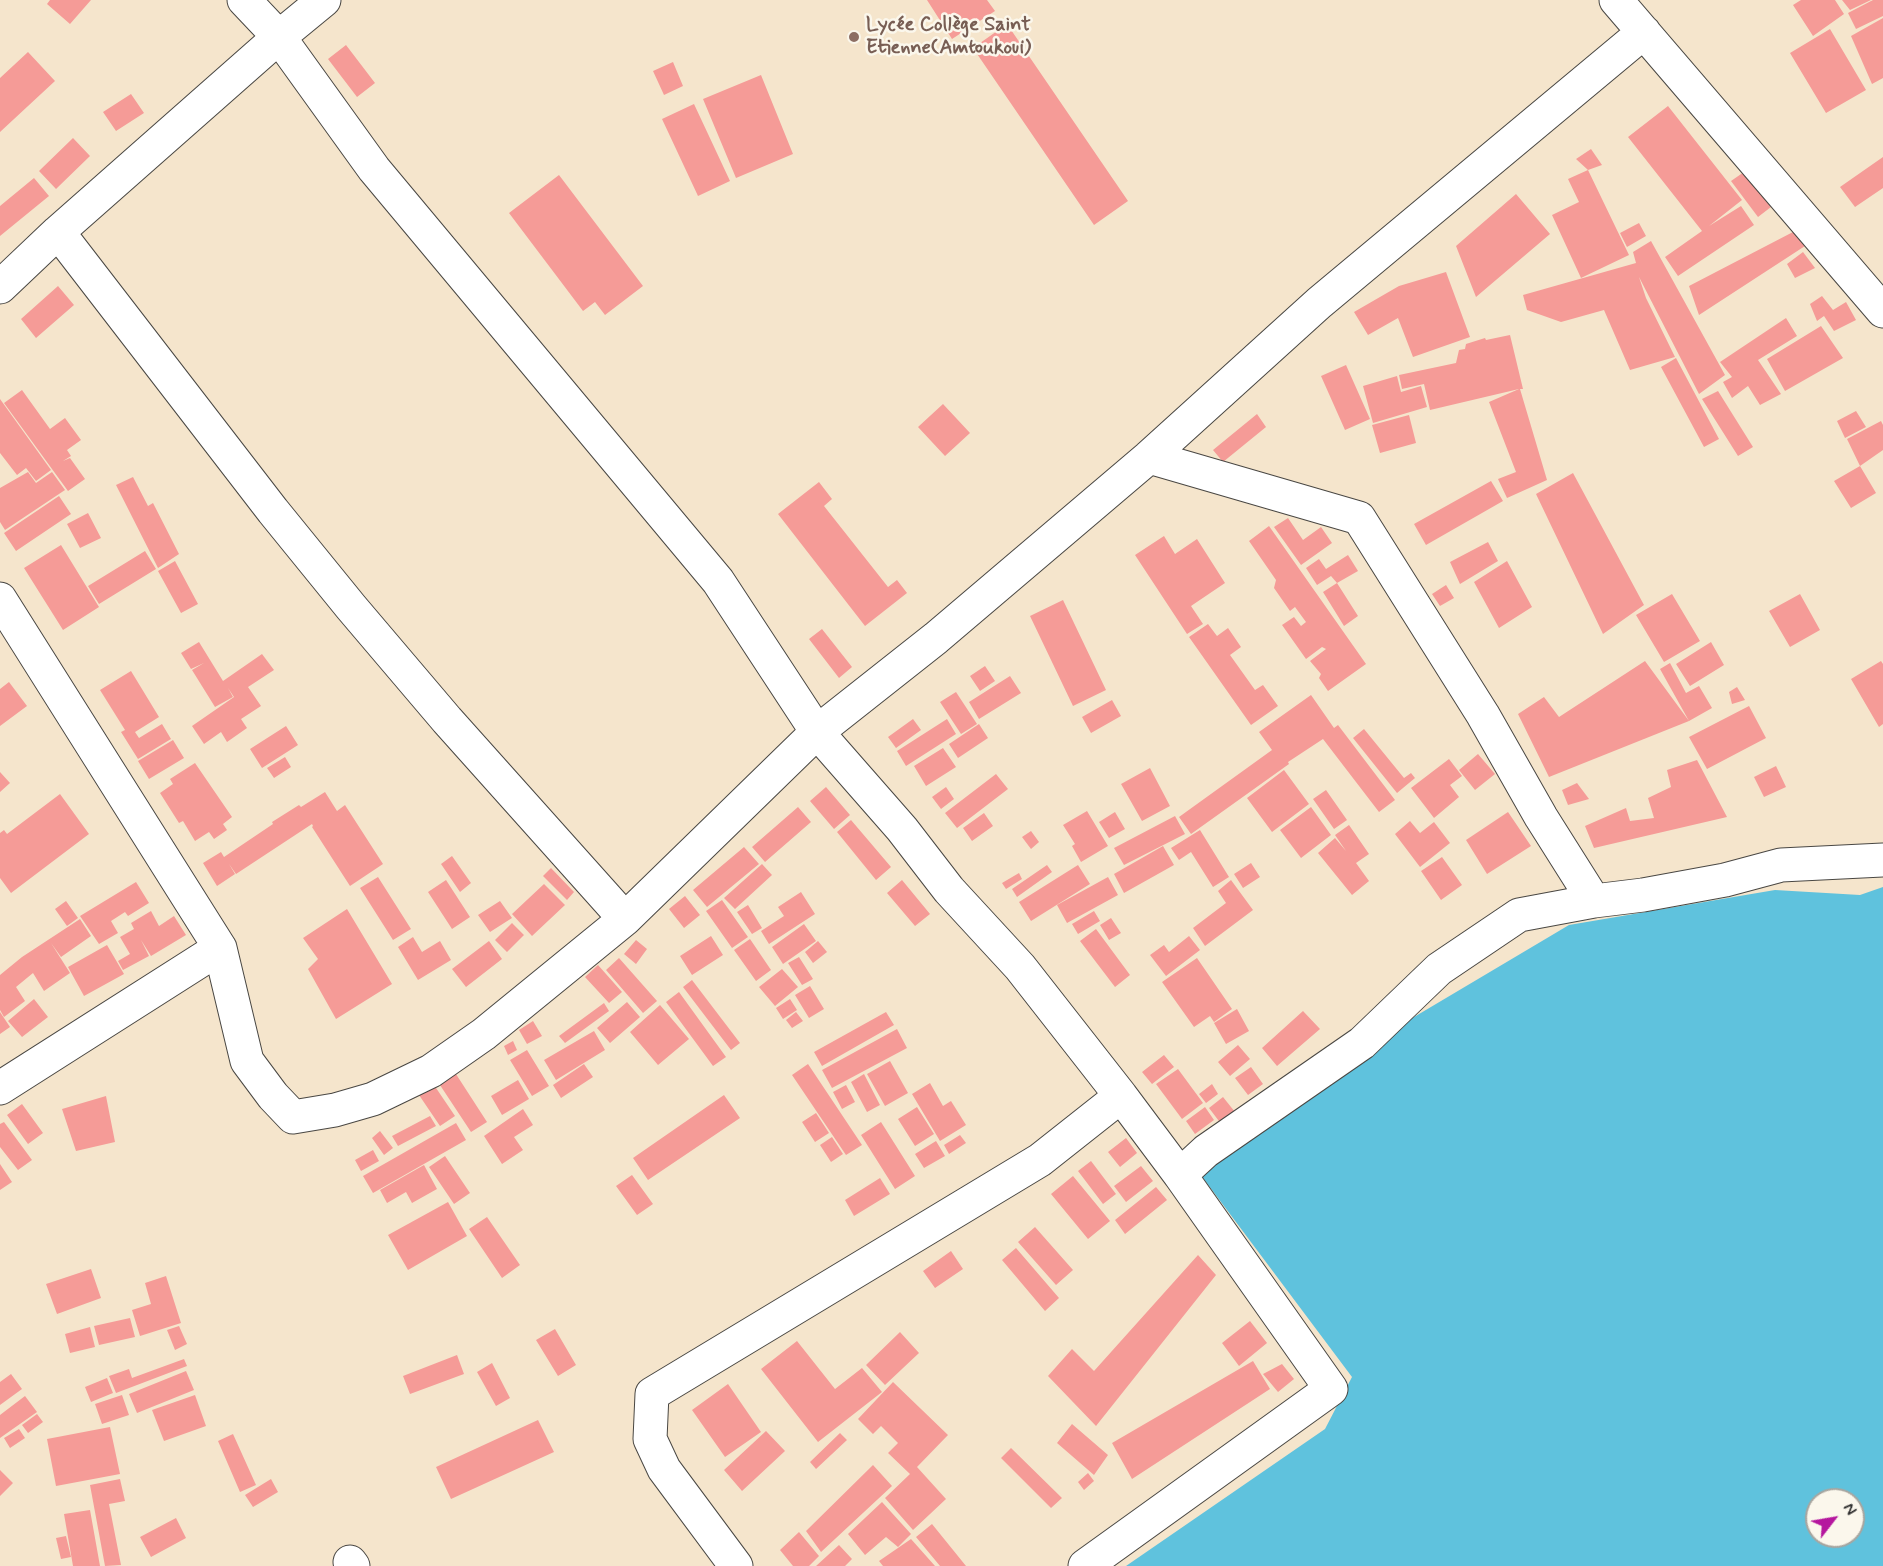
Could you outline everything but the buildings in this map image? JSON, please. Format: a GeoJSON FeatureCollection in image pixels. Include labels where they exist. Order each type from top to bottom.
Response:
{"type":"FeatureCollection","features":[{"type":"Feature","properties":{"kind":"street"},"geometry":{"type":"LineString","coordinates":[[244,0],[279,37],[374,169],[718,581],[817,732],[902,830],[949,890],[1020,967],[1121,1095],[1331,1389],[1085,1566]]}},
{"type":"Feature","properties":{"kind":"street"},"geometry":{"type":"LineString","coordinates":[[0,287],[58,232],[324,0]]}},
{"type":"Feature","properties":{"kind":"street"},"geometry":{"type":"LineString","coordinates":[[1616,0],[1883,311]]}},
{"type":"Feature","properties":{"kind":"street"},"geometry":{"type":"LineString","coordinates":[[0,599],[220,948],[247,1061],[273,1096],[293,1116],[335,1110],[373,1099],[431,1071],[484,1034],[625,919],[817,732],[936,638],[1149,456],[1318,303],[1644,32]]}},
{"type":"Feature","properties":{"kind":"street"},"geometry":{"type":"LineString","coordinates":[[58,232],[273,511],[344,598],[447,720],[625,919]]}},
{"type":"Feature","properties":{"kind":"street"},"geometry":{"type":"LineString","coordinates":[[1149,456],[1359,518],[1483,715],[1594,902]]}},
{"type":"Feature","properties":{"kind":"street"},"geometry":{"type":"LineString","coordinates":[[1180,1175],[1206,1151],[1362,1043],[1439,969],[1519,915],[1725,880],[1781,865],[1883,860]]}},
{"type":"Feature","properties":{"kind":"street"},"geometry":{"type":"LineString","coordinates":[[0,1088],[220,948]]}},
{"type":"Feature","properties":{"kind":"street"},"geometry":{"type":"LineString","coordinates":[[736,1566],[664,1469],[650,1439],[652,1394],[1040,1160],[1121,1095]]}},
{"type":"Feature","properties":{"kind":"water"},"geometry":{"type":"Polygon","coordinates":[[[1883,887],[1883,1566],[1126,1566],[1325,1429],[1352,1377],[1197,1170],[1409,1020],[1569,925],[1775,890],[1860,895],[1883,887]]]}},
{"type":"Feature","properties":{"kind":"place","name":"Lycée Collège Saint Etienne(Amtoukoui)"},"geometry":{"type":"Point","coordinates":[854,37]}}]}
